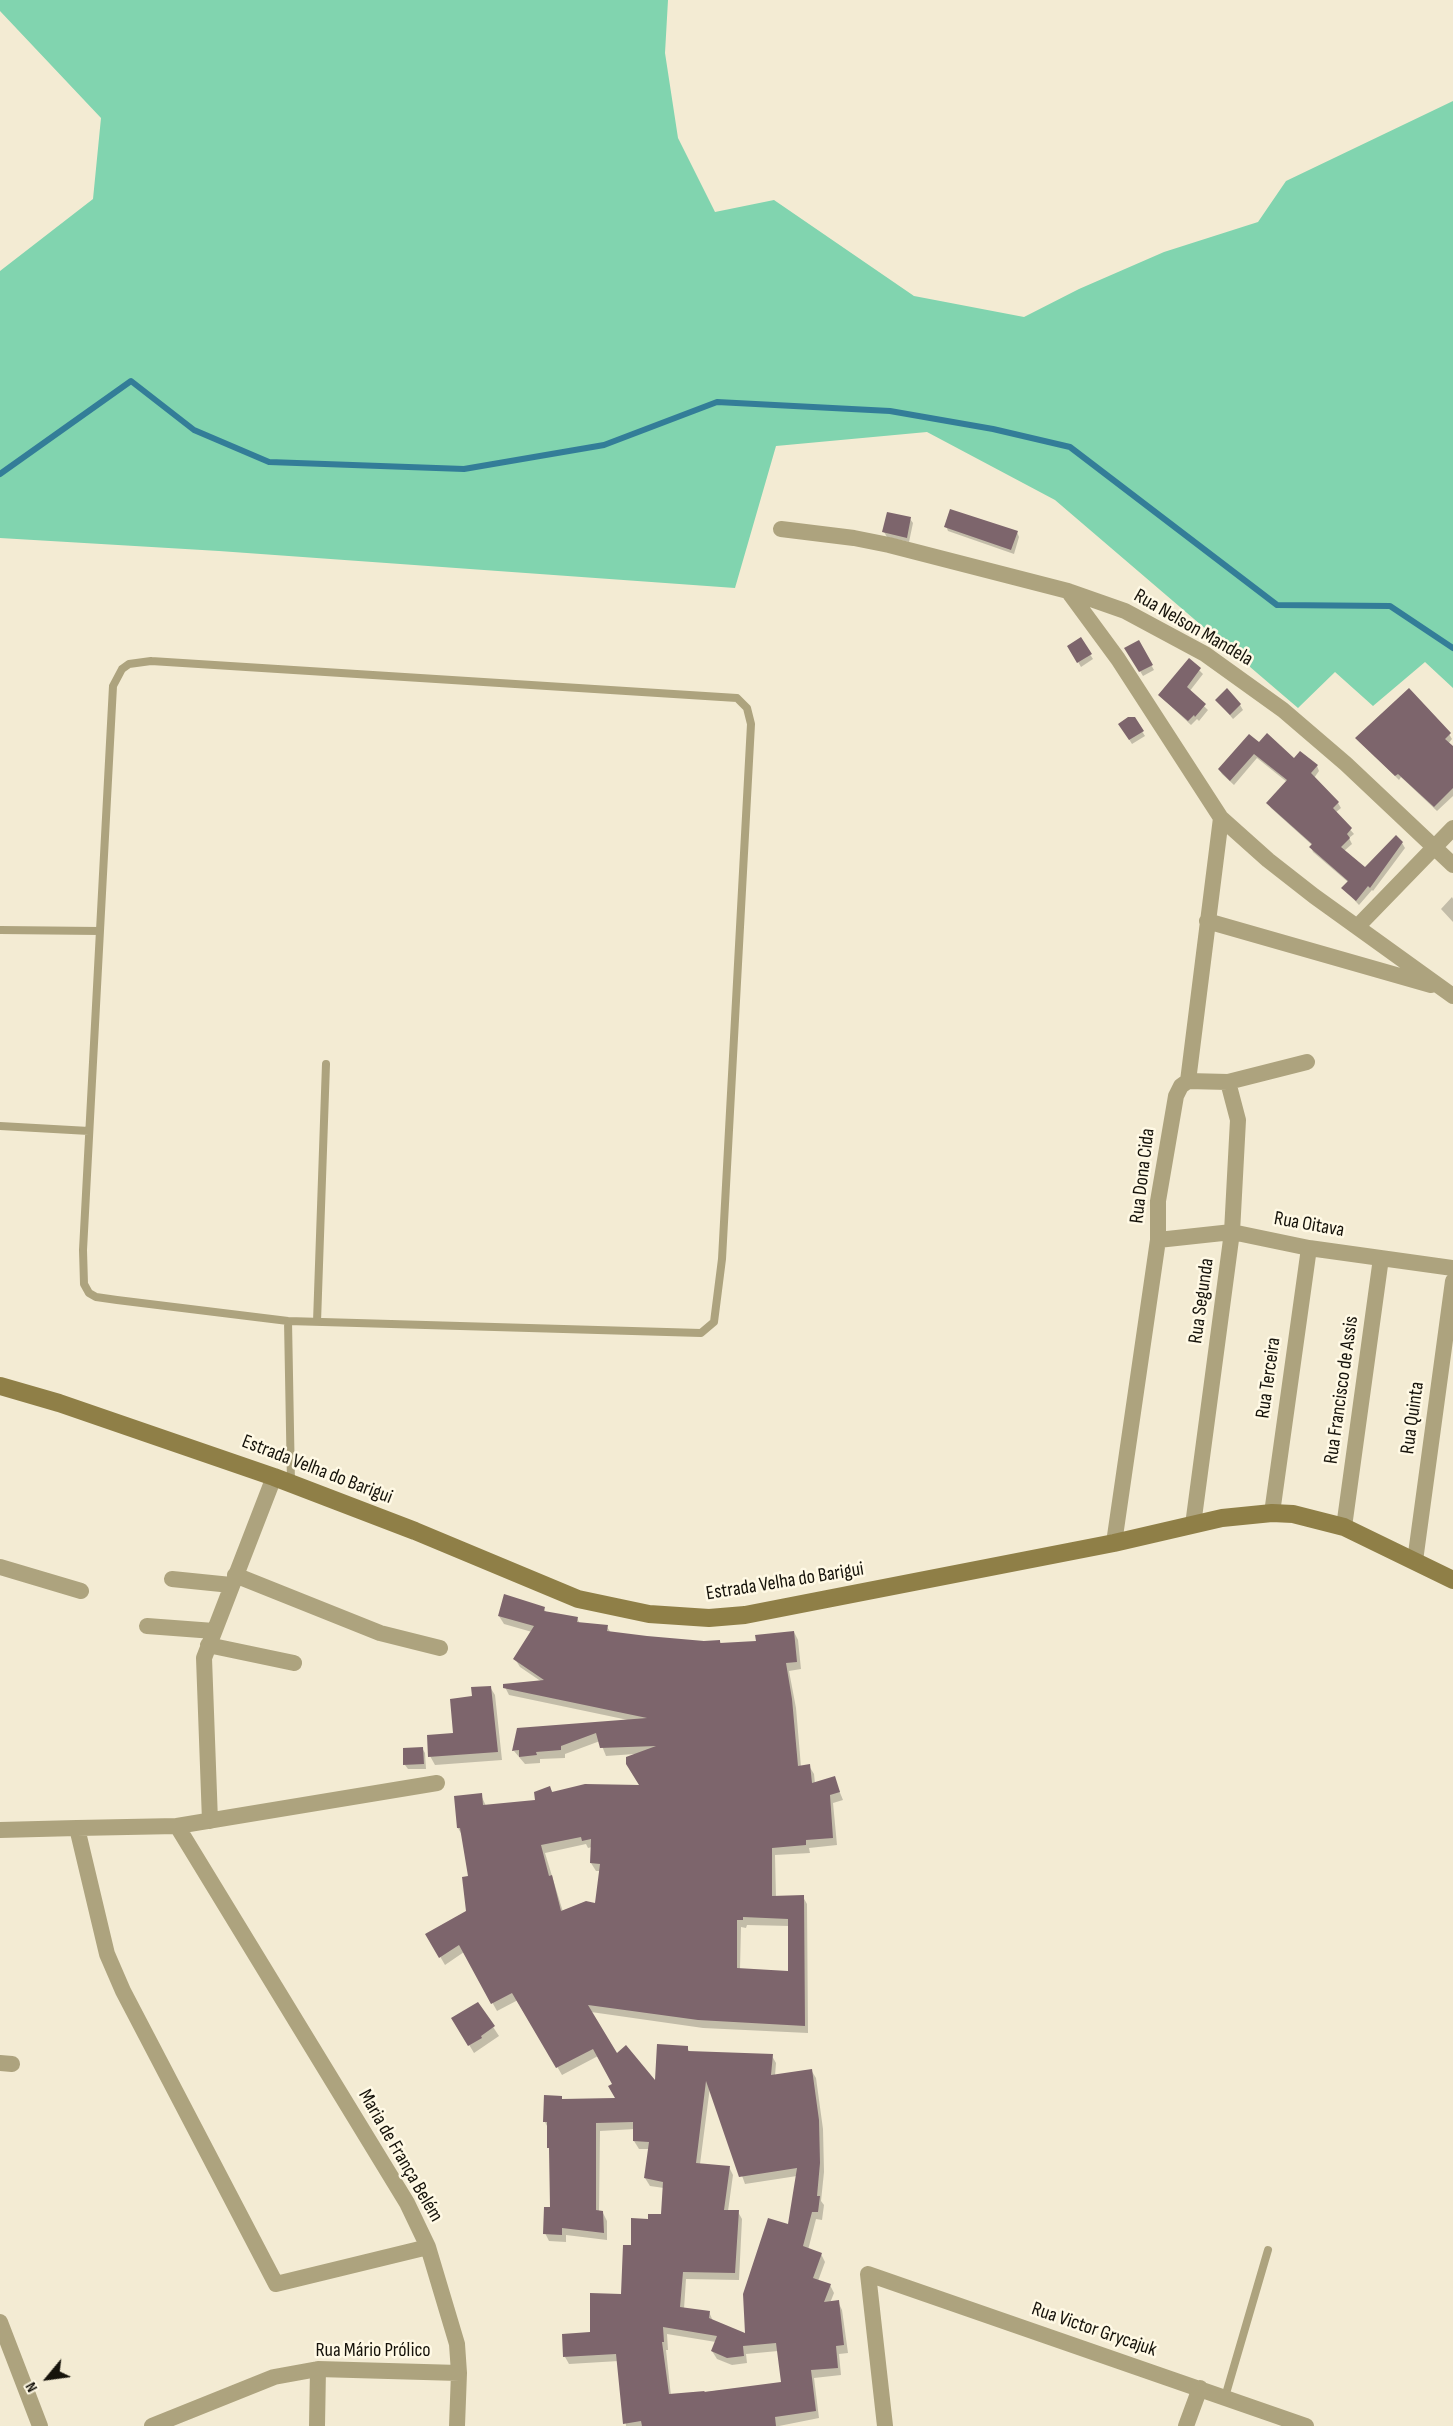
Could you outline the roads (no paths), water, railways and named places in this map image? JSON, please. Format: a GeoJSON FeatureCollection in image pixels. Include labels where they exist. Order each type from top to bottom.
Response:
{"type":"FeatureCollection","features":[{"type":"Feature","properties":{"kind":"street","name":"Rua Nelson Mandela"},"geometry":{"type":"LineString","coordinates":[[781,529],[889,545],[1068,591],[1125,611],[1164,630],[1240,678],[1322,743],[1453,865]]}},
{"type":"Feature","properties":{"kind":"street"},"geometry":{"type":"LineString","coordinates":[[1068,591],[1118,659],[1221,818],[1268,860],[1448,992]]}},
{"type":"Feature","properties":{"kind":"street","name":"Rua Dona Cida"},"geometry":{"type":"LineString","coordinates":[[1114,1543],[1158,1240],[1158,1201],[1173,1109],[1181,1086],[1188,1081],[1221,818]]}},
{"type":"Feature","properties":{"kind":"street"},"geometry":{"type":"LineString","coordinates":[[1357,927],[1453,828]]}},
{"type":"Feature","properties":{"kind":"street"},"geometry":{"type":"LineString","coordinates":[[1207,921],[1448,992]]}},
{"type":"Feature","properties":{"kind":"street"},"geometry":{"type":"LineString","coordinates":[[1188,1081],[1228,1082],[1307,1062]]}},
{"type":"Feature","properties":{"kind":"street","name":"Rua Segunda"},"geometry":{"type":"LineString","coordinates":[[1193,1525],[1232,1232],[1238,1120],[1228,1082]]}},
{"type":"Feature","properties":{"kind":"street","name":"Rua Oitava"},"geometry":{"type":"LineString","coordinates":[[1158,1240],[1232,1232],[1308,1248],[1453,1268]]}},
{"type":"Feature","properties":{"kind":"street","name":"Rua Terceira"},"geometry":{"type":"LineString","coordinates":[[1272,1513],[1308,1248]]}},
{"type":"Feature","properties":{"kind":"street","name":"Rua Francisco de Assis"},"geometry":{"type":"LineString","coordinates":[[1344,1527],[1381,1258]]}},
{"type":"Feature","properties":{"kind":"street","name":"Rua Quinta"},"geometry":{"type":"LineString","coordinates":[[1415,1561],[1453,1281]]}},
{"type":"Feature","properties":{"kind":"street","name":"Estrada Velha do Barigui"},"geometry":{"type":"LineString","coordinates":[[0,1386],[70,1407],[283,1480],[415,1531],[578,1599],[626,1611],[710,1618],[767,1611],[1114,1543],[1222,1518],[1272,1513],[1293,1514],[1344,1527],[1453,1580]]}},
{"type":"Feature","properties":{"kind":"street"},"geometry":{"type":"LineString","coordinates":[[210,1821],[204,1673],[211,1638],[233,1580],[283,1480]]}},
{"type":"Feature","properties":{"kind":"street"},"geometry":{"type":"LineString","coordinates":[[0,1568],[81,1591]]}},
{"type":"Feature","properties":{"kind":"street"},"geometry":{"type":"LineString","coordinates":[[172,1579],[233,1580],[380,1633],[440,1648]]}},
{"type":"Feature","properties":{"kind":"street"},"geometry":{"type":"LineString","coordinates":[[147,1626],[211,1638],[294,1663]]}},
{"type":"Feature","properties":{"kind":"street"},"geometry":{"type":"LineString","coordinates":[[0,1830],[177,1826],[436,1783]]}},
{"type":"Feature","properties":{"kind":"street","name":"Maria de França Belém"},"geometry":{"type":"LineString","coordinates":[[77,1828],[92,1900],[111,1963],[123,1991],[276,2284],[428,2247],[407,2203],[177,1826]]}},
{"type":"Feature","properties":{"kind":"street"},"geometry":{"type":"LineString","coordinates":[[428,2247],[457,2344],[459,2373],[457,2426]]}},
{"type":"Feature","properties":{"kind":"street","name":"Rua Victor Grycajuk"},"geometry":{"type":"LineString","coordinates":[[885,2426],[868,2274],[1306,2426]]}},
{"type":"Feature","properties":{"kind":"street"},"geometry":{"type":"LineString","coordinates":[[0,2322],[40,2426]]}},
{"type":"Feature","properties":{"kind":"street"},"geometry":{"type":"LineString","coordinates":[[317,2426],[318,2369]]}},
{"type":"Feature","properties":{"kind":"street","name":"Rua Mário Prólico"},"geometry":{"type":"LineString","coordinates":[[152,2426],[187,2419],[274,2377],[318,2369],[459,2373]]}},
{"type":"Feature","properties":{"kind":"street"},"geometry":{"type":"LineString","coordinates":[[1186,2426],[1200,2388]]}},
{"type":"Feature","properties":{"kind":"lane"},"geometry":{"type":"LineString","coordinates":[[151,661],[737,698],[747,708],[752,724],[722,1259],[714,1322],[701,1334],[288,1321],[96,1297],[89,1293],[84,1284],[83,1250],[100,930],[113,686],[122,669],[129,664],[151,661]]}},
{"type":"Feature","properties":{"kind":"lane"},"geometry":{"type":"LineString","coordinates":[[0,930],[100,930]]}},
{"type":"Feature","properties":{"kind":"lane"},"geometry":{"type":"LineString","coordinates":[[317,1322],[326,1064]]}},
{"type":"Feature","properties":{"kind":"lane"},"geometry":{"type":"LineString","coordinates":[[0,1126],[89,1131]]}},
{"type":"Feature","properties":{"kind":"lane"},"geometry":{"type":"LineString","coordinates":[[283,1480],[288,1321]]}},
{"type":"Feature","properties":{"kind":"lane"},"geometry":{"type":"LineString","coordinates":[[1225,2397],[1268,2250]]}},
{"type":"Feature","properties":{"kind":"waterway"},"geometry":{"type":"LineString","coordinates":[[0,474],[131,381],[194,430],[269,462],[464,469],[604,445],[717,402],[890,411],[993,429],[1070,447],[1277,605],[1390,606],[1453,648]]}}]}
